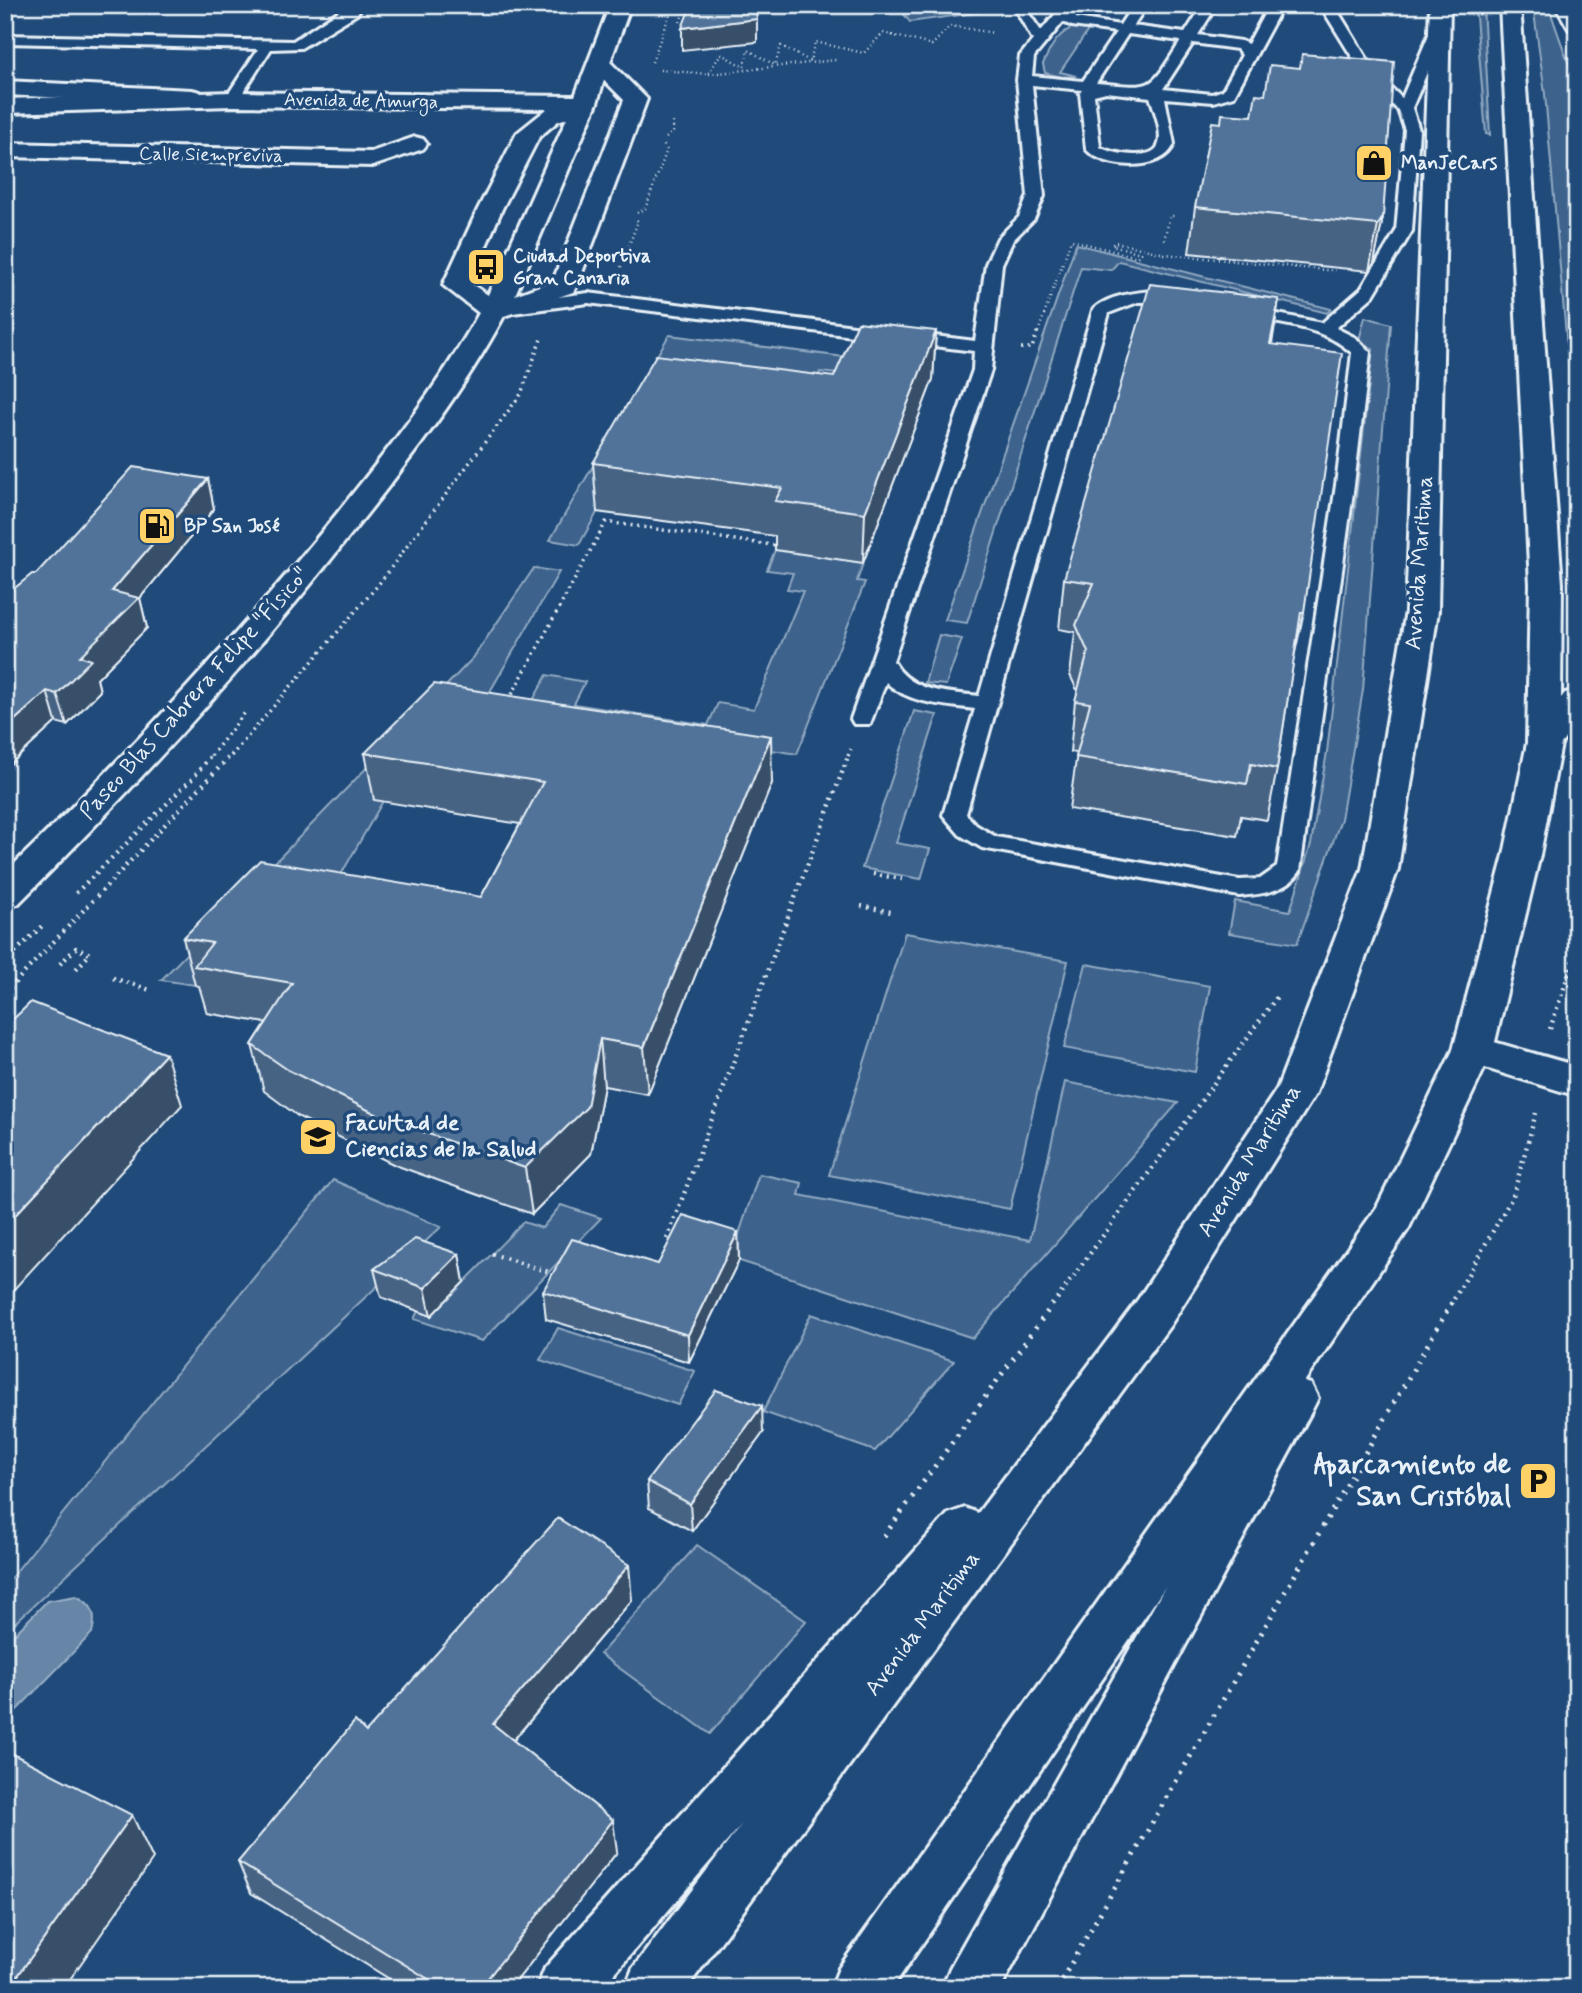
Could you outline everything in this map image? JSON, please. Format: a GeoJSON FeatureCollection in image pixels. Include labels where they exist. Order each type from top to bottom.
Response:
{"type":"FeatureCollection","features":[{"type":"Feature","properties":{"kind":"main road","name":"Paseo Blas Cabrera Felipe \"Físico\""},"geometry":{"type":"LineString","coordinates":[[5,895],[148,753],[294,589],[426,417],[493,311],[586,103],[621,5]]}},
{"type":"Feature","properties":{"kind":"main road"},"geometry":{"type":"LineString","coordinates":[[970,1988],[1394,1216],[1473,1049],[1521,855],[1544,743],[1546,584],[1510,5]]}},
{"type":"Feature","properties":{"kind":"main road"},"geometry":{"type":"LineString","coordinates":[[1565,5],[1577,24]]}},
{"type":"Feature","properties":{"kind":"main road","name":"Avenida Maritima"},"geometry":{"type":"LineString","coordinates":[[653,1988],[1155,1311],[1296,1093],[1380,869],[1422,611],[1440,15]]}},
{"type":"Feature","properties":{"kind":"main road"},"geometry":{"type":"LineString","coordinates":[[599,63],[636,99],[623,133],[564,286],[493,311],[456,285],[490,209],[529,133],[550,116],[586,103],[623,133]]}},
{"type":"Feature","properties":{"kind":"main road","name":"Avenida de Amurga"},"geometry":{"type":"LineString","coordinates":[[5,88],[232,99],[586,103]]}},
{"type":"Feature","properties":{"kind":"main road","name":"Avenida de Amurga"},"geometry":{"type":"LineString","coordinates":[[5,106],[232,99]]}},
{"type":"Feature","properties":{"kind":"main road","name":"Avenida de Amurga"},"geometry":{"type":"LineString","coordinates":[[489,103],[523,116],[529,133]]}},
{"type":"Feature","properties":{"kind":"main road","name":"Calle Siempreviva"},"geometry":{"type":"LineString","coordinates":[[5,150],[373,159],[415,144]]}},
{"type":"Feature","properties":{"kind":"main road"},"geometry":{"type":"LineString","coordinates":[[1544,743],[1577,700]]}},
{"type":"Feature","properties":{"kind":"main road"},"geometry":{"type":"LineString","coordinates":[[1473,1049],[1562,1076]]}},
{"type":"Feature","properties":{"kind":"main road"},"geometry":{"type":"LineString","coordinates":[[859,1988],[1394,1216]]}},
{"type":"Feature","properties":{"kind":"main road"},"geometry":{"type":"LineString","coordinates":[[565,1988],[1155,1311]]}},
{"type":"Feature","properties":{"kind":"lane"},"geometry":{"type":"LineString","coordinates":[[5,39],[296,46],[352,11],[355,5]]}},
{"type":"Feature","properties":{"kind":"lane"},"geometry":{"type":"LineString","coordinates":[[1140,5],[1089,86],[1093,149],[1100,155],[1128,159],[1159,154],[1165,149],[1168,141],[1159,103],[1156,94],[1147,92]]}},
{"type":"Feature","properties":{"kind":"lane"},"geometry":{"type":"LineString","coordinates":[[1147,92],[1160,85],[1209,5]]}},
{"type":"Feature","properties":{"kind":"lane"},"geometry":{"type":"LineString","coordinates":[[1024,80],[1066,86],[1222,97],[1229,93],[1276,5]]}},
{"type":"Feature","properties":{"kind":"lane"},"geometry":{"type":"LineString","coordinates":[[1324,330],[1367,292],[1379,276],[1404,230],[1412,130],[1405,108],[1372,78],[1327,5]]}},
{"type":"Feature","properties":{"kind":"lane"},"geometry":{"type":"LineString","coordinates":[[1018,6],[1038,36]]}},
{"type":"Feature","properties":{"kind":"lane"},"geometry":{"type":"LineString","coordinates":[[1068,7],[1067,18],[1072,22],[1241,45],[1250,55]]}},
{"type":"Feature","properties":{"kind":"lane"},"geometry":{"type":"LineString","coordinates":[[862,719],[982,370],[995,264],[1006,238],[1026,219],[1036,196],[1024,80],[1027,56],[1038,36],[1068,7]]}},
{"type":"Feature","properties":{"kind":"lane"},"geometry":{"type":"LineString","coordinates":[[1405,108],[1440,15]]}},
{"type":"Feature","properties":{"kind":"lane"},"geometry":{"type":"LineString","coordinates":[[232,99],[267,45]]}},
{"type":"Feature","properties":{"kind":"lane"},"geometry":{"type":"LineString","coordinates":[[1406,202],[1435,228]]}},
{"type":"Feature","properties":{"kind":"lane"},"geometry":{"type":"LineString","coordinates":[[564,286],[588,298]]}},
{"type":"Feature","properties":{"kind":"lane"},"geometry":{"type":"LineString","coordinates":[[1196,301],[1170,296],[1143,296],[1122,300],[1101,310],[954,815],[968,830],[990,843],[1239,888],[1265,886],[1288,872],[1345,485],[1361,352],[1352,342],[1324,330],[1221,307]]}},
{"type":"Feature","properties":{"kind":"lane"},"geometry":{"type":"LineString","coordinates":[[493,311],[588,298],[983,347]]}},
{"type":"Feature","properties":{"kind":"lane"},"geometry":{"type":"LineString","coordinates":[[883,661],[888,674],[900,686],[920,694],[987,704]]}},
{"type":"Feature","properties":{"kind":"path"},"geometry":{"type":"LineString","coordinates":[[681,22],[686,5]]}},
{"type":"Feature","properties":{"kind":"path"},"geometry":{"type":"LineString","coordinates":[[839,5],[901,10],[984,5]]}},
{"type":"Feature","properties":{"kind":"path"},"geometry":{"type":"LineString","coordinates":[[708,74],[721,54],[744,67],[748,50],[775,65],[781,46],[810,61],[815,42],[864,53],[883,33],[932,44],[950,26],[995,34],[1038,36]]}},
{"type":"Feature","properties":{"kind":"path"},"geometry":{"type":"LineString","coordinates":[[649,69],[708,74],[836,60]]}},
{"type":"Feature","properties":{"kind":"path"},"geometry":{"type":"LineString","coordinates":[[1164,240],[1170,216],[1174,216]]}},
{"type":"Feature","properties":{"kind":"path"},"geometry":{"type":"LineString","coordinates":[[983,347],[1032,348],[1071,240],[1138,257],[1141,253],[1112,245],[1115,242],[1165,254],[1379,276]]}},
{"type":"Feature","properties":{"kind":"path"},"geometry":{"type":"LineString","coordinates":[[508,703],[606,522],[778,546]]}},
{"type":"Feature","properties":{"kind":"path"},"geometry":{"type":"LineString","coordinates":[[667,1239],[862,719]]}},
{"type":"Feature","properties":{"kind":"path"},"geometry":{"type":"LineString","coordinates":[[873,874],[902,879]]}},
{"type":"Feature","properties":{"kind":"path"},"geometry":{"type":"LineString","coordinates":[[862,906],[891,912]]}},
{"type":"Feature","properties":{"kind":"path"},"geometry":{"type":"LineString","coordinates":[[60,964],[76,948],[90,954],[76,969]]}},
{"type":"Feature","properties":{"kind":"path"},"geometry":{"type":"LineString","coordinates":[[1057,1988],[1513,1196],[1562,1076],[1550,1028],[1577,948]]}},
{"type":"Feature","properties":{"kind":"path"},"geometry":{"type":"LineString","coordinates":[[113,978],[150,990]]}},
{"type":"Feature","properties":{"kind":"path"},"geometry":{"type":"LineString","coordinates":[[883,1538],[1286,984]]}},
{"type":"Feature","properties":{"kind":"path"},"geometry":{"type":"LineString","coordinates":[[492,1254],[548,1272]]}},
{"type":"Feature","properties":{"kind":"path"},"geometry":{"type":"LineString","coordinates":[[1567,1832],[1577,1839]]}},
{"type":"Feature","properties":{"kind":"shaded area"},"geometry":{"type":"Polygon","coordinates":[[[1475,5],[1483,5],[1490,135],[1486,134],[1475,5]]]}},
{"type":"Feature","properties":{"kind":"shaded area"},"geometry":{"type":"Polygon","coordinates":[[[1533,5],[1548,5],[1577,88],[1577,463],[1545,94],[1533,5]]]}},
{"type":"Feature","properties":{"kind":"shaded area"},"geometry":{"type":"Polygon","coordinates":[[[1004,9],[910,22],[902,12],[1004,9]]]}},
{"type":"Feature","properties":{"kind":"shaded area"},"geometry":{"type":"Polygon","coordinates":[[[1078,26],[1104,30],[1089,29],[1060,72],[1077,76],[1062,77],[1045,73],[1043,64],[1056,40],[1066,31],[1078,26]]]}},
{"type":"Feature","properties":{"kind":"shaded area"},"geometry":{"type":"Polygon","coordinates":[[[1076,244],[1331,309],[1327,313],[1119,261],[1111,270],[1081,267],[967,623],[945,620],[1076,244]]]}},
{"type":"Feature","properties":{"kind":"shaded area"},"geometry":{"type":"Polygon","coordinates":[[[1365,317],[1391,324],[1363,690],[1341,819],[1297,944],[1229,933],[1235,901],[1290,911],[1311,844],[1327,752],[1373,349],[1359,340],[1365,317]]]}},
{"type":"Feature","properties":{"kind":"shaded area"},"geometry":{"type":"Polygon","coordinates":[[[669,335],[885,362],[855,376],[820,372],[797,421],[658,403],[579,545],[550,540],[669,335]]]}},
{"type":"Feature","properties":{"kind":"shaded area"},"geometry":{"type":"Polygon","coordinates":[[[775,550],[863,563],[857,581],[865,582],[797,754],[527,711],[547,675],[585,682],[574,704],[708,725],[718,703],[754,709],[803,591],[787,589],[793,573],[767,570],[775,550]]]}},
{"type":"Feature","properties":{"kind":"shaded area"},"geometry":{"type":"Polygon","coordinates":[[[534,568],[559,572],[466,733],[374,799],[383,801],[318,915],[270,906],[195,985],[161,980],[473,658],[534,568]]]}},
{"type":"Feature","properties":{"kind":"shaded area"},"geometry":{"type":"Polygon","coordinates":[[[939,635],[962,639],[946,685],[925,683],[939,635]]]}},
{"type":"Feature","properties":{"kind":"shaded area"},"geometry":{"type":"Polygon","coordinates":[[[914,711],[937,715],[896,843],[930,849],[921,879],[862,868],[914,711]]]}},
{"type":"Feature","properties":{"kind":"shaded area"},"geometry":{"type":"Polygon","coordinates":[[[905,933],[1068,961],[1010,1209],[829,1175],[905,933]]]}},
{"type":"Feature","properties":{"kind":"shaded area"},"geometry":{"type":"Polygon","coordinates":[[[1086,964],[1210,986],[1195,1072],[1064,1048],[1086,964]]]}},
{"type":"Feature","properties":{"kind":"shaded area"},"geometry":{"type":"Polygon","coordinates":[[[1065,1082],[1178,1103],[973,1338],[731,1258],[759,1174],[802,1183],[799,1195],[1030,1240],[1065,1082]]]}},
{"type":"Feature","properties":{"kind":"shaded area"},"geometry":{"type":"Polygon","coordinates":[[[333,1180],[441,1227],[5,1632],[5,1585],[333,1180]]]}},
{"type":"Feature","properties":{"kind":"shaded area"},"geometry":{"type":"Polygon","coordinates":[[[561,1205],[601,1218],[482,1341],[414,1319],[418,1311],[431,1316],[523,1222],[542,1228],[561,1205]]]}},
{"type":"Feature","properties":{"kind":"shaded area"},"geometry":{"type":"Polygon","coordinates":[[[811,1314],[954,1361],[875,1451],[763,1412],[811,1314]]]}},
{"type":"Feature","properties":{"kind":"shaded area"},"geometry":{"type":"Polygon","coordinates":[[[558,1328],[695,1371],[678,1405],[540,1360],[558,1328]]]}},
{"type":"Feature","properties":{"kind":"shaded area"},"geometry":{"type":"Polygon","coordinates":[[[697,1545],[806,1621],[710,1734],[600,1654],[697,1545]]]}},
{"type":"Feature","properties":{"kind":"shaded area"},"geometry":{"type":"Polygon","coordinates":[[[76,1596],[92,1610],[92,1633],[17,1710],[5,1715],[5,1644],[47,1601],[76,1596]]]}},
{"type":"Feature","properties":{"kind":"building"},"geometry":{"type":"Polygon","coordinates":[[[691,5],[755,5],[757,19],[682,28],[691,5]]]}},
{"type":"Feature","properties":{"kind":"building"},"geometry":{"type":"Polygon","coordinates":[[[1302,54],[1394,62],[1383,217],[1378,225],[1195,207],[1212,122],[1221,123],[1222,114],[1252,116],[1256,94],[1265,95],[1270,65],[1300,68],[1302,54]]]}},
{"type":"Feature","properties":{"kind":"building"},"geometry":{"type":"Polygon","coordinates":[[[1150,284],[1279,299],[1270,344],[1342,353],[1304,612],[1301,612],[1277,769],[1251,764],[1247,784],[1076,757],[1090,703],[1075,701],[1088,652],[1076,625],[1094,583],[1064,579],[1150,284]]]}},
{"type":"Feature","properties":{"kind":"building"},"geometry":{"type":"Polygon","coordinates":[[[858,322],[936,331],[865,513],[775,501],[782,488],[593,463],[656,355],[834,377],[858,322]]]}},
{"type":"Feature","properties":{"kind":"building"},"geometry":{"type":"Polygon","coordinates":[[[133,467],[208,479],[112,591],[139,598],[80,656],[91,660],[57,694],[47,691],[5,729],[5,596],[32,574],[36,574],[133,467]]]}},
{"type":"Feature","properties":{"kind":"building"},"geometry":{"type":"Polygon","coordinates":[[[434,684],[771,736],[644,1047],[600,1039],[587,1107],[525,1168],[386,1119],[288,1070],[252,1045],[292,983],[194,966],[212,943],[183,938],[260,860],[481,897],[543,782],[365,753],[434,684]]]}},
{"type":"Feature","properties":{"kind":"building"},"geometry":{"type":"Polygon","coordinates":[[[31,1002],[166,1054],[5,1226],[5,1027],[31,1002]]]}},
{"type":"Feature","properties":{"kind":"building"},"geometry":{"type":"Polygon","coordinates":[[[683,1215],[738,1232],[688,1335],[543,1291],[572,1239],[658,1264],[683,1215]]]}},
{"type":"Feature","properties":{"kind":"building"},"geometry":{"type":"Polygon","coordinates":[[[415,1239],[459,1254],[425,1288],[374,1269],[415,1239]]]}},
{"type":"Feature","properties":{"kind":"building"},"geometry":{"type":"Polygon","coordinates":[[[716,1390],[762,1406],[690,1504],[647,1481],[716,1390]]]}},
{"type":"Feature","properties":{"kind":"building"},"geometry":{"type":"Polygon","coordinates":[[[558,1518],[629,1565],[493,1724],[613,1820],[480,1988],[443,1988],[238,1862],[355,1721],[366,1732],[558,1518]]]}},
{"type":"Feature","properties":{"kind":"building"},"geometry":{"type":"Polygon","coordinates":[[[5,1750],[132,1815],[9,1988],[5,1988],[5,1750]]]}},
{"type":"Feature","properties":{"kind":"place","name":"ManJeCars"},"geometry":{"type":"Point","coordinates":[1374,163]}},
{"type":"Feature","properties":{"kind":"place","name":"Ciudad Deportiva Gran Canaria"},"geometry":{"type":"Point","coordinates":[486,267]}},
{"type":"Feature","properties":{"kind":"place","name":"BP San José"},"geometry":{"type":"Point","coordinates":[157,526]}},
{"type":"Feature","properties":{"kind":"place","name":"Facultad de Ciencias de la Salud"},"geometry":{"type":"Point","coordinates":[318,1137]}},
{"type":"Feature","properties":{"kind":"place","name":"Aparcamiento de San Cristóbal"},"geometry":{"type":"Point","coordinates":[1538,1481]}}]}
